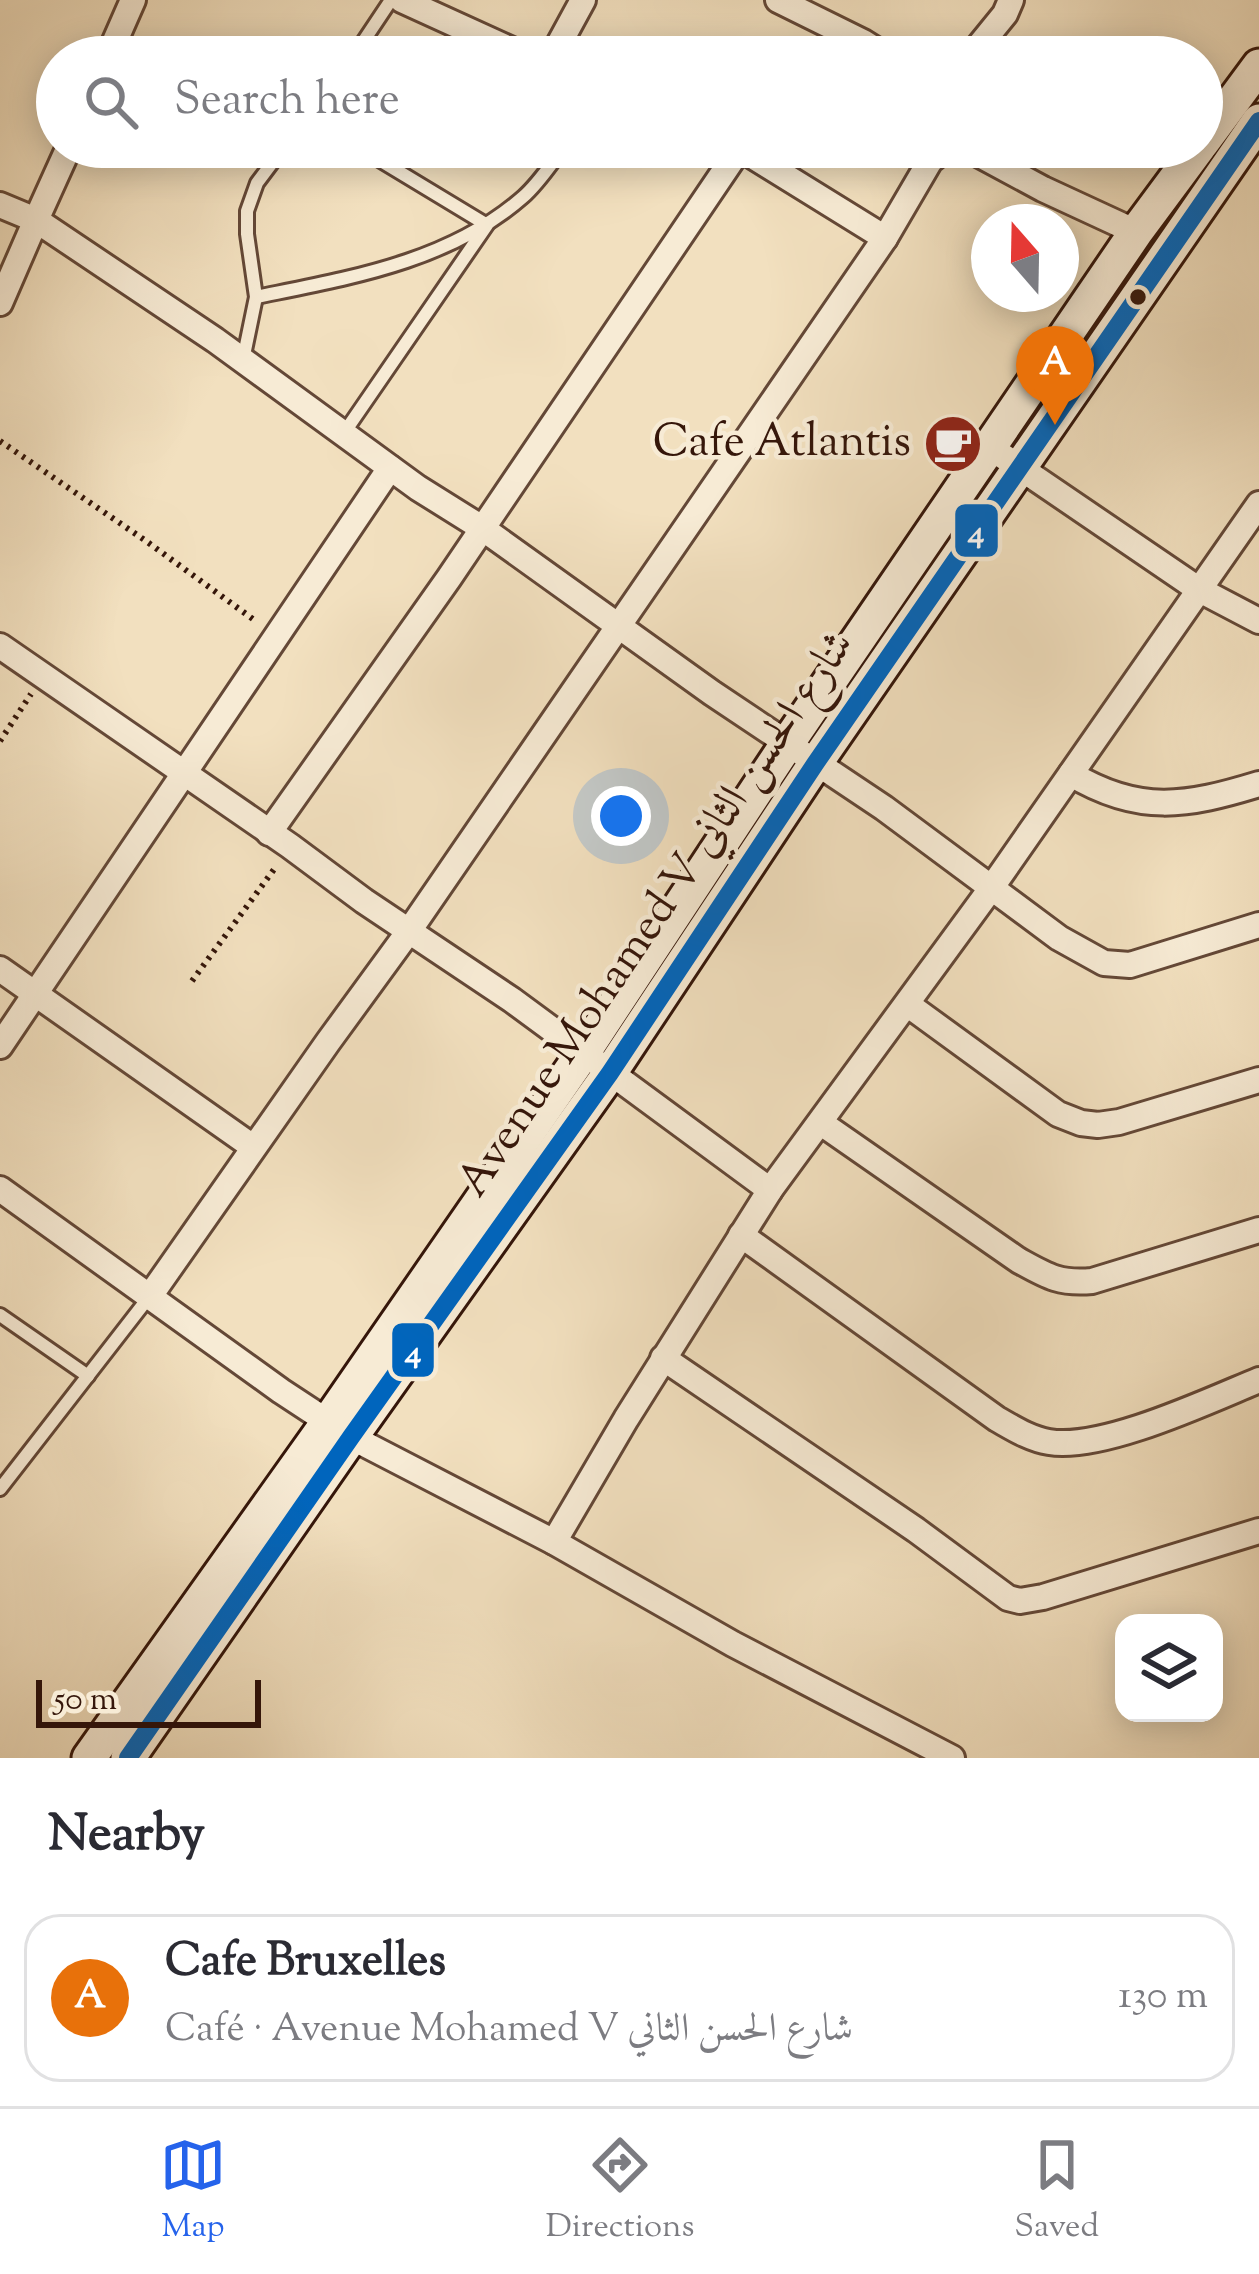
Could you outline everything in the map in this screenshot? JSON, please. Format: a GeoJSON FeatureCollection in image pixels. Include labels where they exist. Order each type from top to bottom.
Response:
{"type":"FeatureCollection","features":[{"type":"Feature","properties":{"kind":"main road","name":"Avenue Mohamed V شارع الحسن الثاني"},"geometry":{"type":"LineString","coordinates":[[1223,114],[1259,66]]}},
{"type":"Feature","properties":{"kind":"main road","name":"Avenue Mohamed V شارع الحسن الثاني"},"geometry":{"type":"LineString","coordinates":[[128,1758],[339,1430],[596,1063],[815,764],[1259,121]]}},
{"type":"Feature","properties":{"kind":"main road","name":"Avenue Mohamed V شارع الحسن الثاني"},"geometry":{"type":"LineString","coordinates":[[596,1063],[787,744],[1183,168]]}},
{"type":"Feature","properties":{"kind":"main road","name":"Avenue Mohamed V شارع الحسن الثاني"},"geometry":{"type":"LineString","coordinates":[[89,1758],[339,1430]]}},
{"type":"Feature","properties":{"kind":"street"},"geometry":{"type":"LineString","coordinates":[[117,36],[133,0]]}},
{"type":"Feature","properties":{"kind":"street"},"geometry":{"type":"LineString","coordinates":[[403,0],[481,36]]}},
{"type":"Feature","properties":{"kind":"street"},"geometry":{"type":"LineString","coordinates":[[564,36],[583,0]]}},
{"type":"Feature","properties":{"kind":"street"},"geometry":{"type":"LineString","coordinates":[[778,0],[851,36]]}},
{"type":"Feature","properties":{"kind":"street"},"geometry":{"type":"LineString","coordinates":[[987,36],[1011,0]]}},
{"type":"Feature","properties":{"kind":"street"},"geometry":{"type":"LineString","coordinates":[[0,303],[60,168]]}},
{"type":"Feature","properties":{"kind":"street"},"geometry":{"type":"LineString","coordinates":[[280,840],[482,528],[725,168]]}},
{"type":"Feature","properties":{"kind":"street"},"geometry":{"type":"LineString","coordinates":[[773,168],[885,238]]}},
{"type":"Feature","properties":{"kind":"street"},"geometry":{"type":"LineString","coordinates":[[150,1296],[619,626],[885,238],[926,168]]}},
{"type":"Feature","properties":{"kind":"street"},"geometry":{"type":"LineString","coordinates":[[1004,168],[1136,232]]}},
{"type":"Feature","properties":{"kind":"street"},"geometry":{"type":"LineString","coordinates":[[0,205],[37,220],[243,361],[815,764],[852,785],[1077,950],[1118,966],[1259,925]]}},
{"type":"Feature","properties":{"kind":"street"},"geometry":{"type":"LineString","coordinates":[[991,448],[1198,589],[1259,621]]}},
{"type":"Feature","properties":{"kind":"street"},"geometry":{"type":"LineString","coordinates":[[0,1046],[390,468]]}},
{"type":"Feature","properties":{"kind":"street"},"geometry":{"type":"LineString","coordinates":[[554,1543],[770,1190],[992,887],[1259,504]]}},
{"type":"Feature","properties":{"kind":"street"},"geometry":{"type":"LineString","coordinates":[[0,646],[512,1000],[770,1190]]}},
{"type":"Feature","properties":{"kind":"street"},"geometry":{"type":"LineString","coordinates":[[1071,774],[1120,798],[1159,804],[1186,804],[1259,784]]}},
{"type":"Feature","properties":{"kind":"street"},"geometry":{"type":"LineString","coordinates":[[0,969],[253,1147]]}},
{"type":"Feature","properties":{"kind":"street"},"geometry":{"type":"LineString","coordinates":[[907,1004],[1047,1106],[1081,1123],[1119,1122],[1259,1080]]}},
{"type":"Feature","properties":{"kind":"street"},"geometry":{"type":"LineString","coordinates":[[821,1123],[1004,1251],[1068,1283],[1092,1281],[1259,1230]]}},
{"type":"Feature","properties":{"kind":"street"},"geometry":{"type":"LineString","coordinates":[[0,1189],[339,1430],[952,1758]]}},
{"type":"Feature","properties":{"kind":"street"},"geometry":{"type":"LineString","coordinates":[[741,1234],[997,1419],[1043,1442],[1064,1444],[1108,1436],[1259,1380]]}},
{"type":"Feature","properties":{"kind":"street"},"geometry":{"type":"LineString","coordinates":[[663,1358],[1008,1598],[1043,1597],[1259,1531]]}},
{"type":"Feature","properties":{"kind":"lane"},"geometry":{"type":"LineString","coordinates":[[367,36],[391,0]]}},
{"type":"Feature","properties":{"kind":"lane"},"geometry":{"type":"LineString","coordinates":[[243,361],[256,297],[247,211],[268,168]]}},
{"type":"Feature","properties":{"kind":"lane"},"geometry":{"type":"LineString","coordinates":[[393,168],[487,225]]}},
{"type":"Feature","properties":{"kind":"lane"},"geometry":{"type":"LineString","coordinates":[[256,297],[414,259],[487,225],[525,195],[547,168]]}},
{"type":"Feature","properties":{"kind":"lane"},"geometry":{"type":"LineString","coordinates":[[344,433],[487,225]]}},
{"type":"Feature","properties":{"kind":"lane"},"geometry":{"type":"LineString","coordinates":[[0,1489],[150,1296]]}},
{"type":"Feature","properties":{"kind":"lane"},"geometry":{"type":"LineString","coordinates":[[0,1315],[88,1376]]}},
{"type":"Feature","properties":{"kind":"path"},"geometry":{"type":"LineString","coordinates":[[0,441],[277,635]]}},
{"type":"Feature","properties":{"kind":"path"},"geometry":{"type":"LineString","coordinates":[[0,741],[43,675]]}},
{"type":"Feature","properties":{"kind":"path"},"geometry":{"type":"LineString","coordinates":[[192,981],[235,927],[280,840]]}},
{"type":"Feature","properties":{"kind":"transit line","name":"4"},"geometry":{"type":"LineString","coordinates":[[128,1758],[610,1073],[815,764],[1259,121]]}},
{"type":"Feature","properties":{"kind":"place","name":"Cafe Bruxelles"},"geometry":{"type":"Point","coordinates":[1055,425]}},
{"type":"Feature","properties":{"kind":"place","name":"Cafe Atlantis"},"geometry":{"type":"Point","coordinates":[953,444]}}]}
